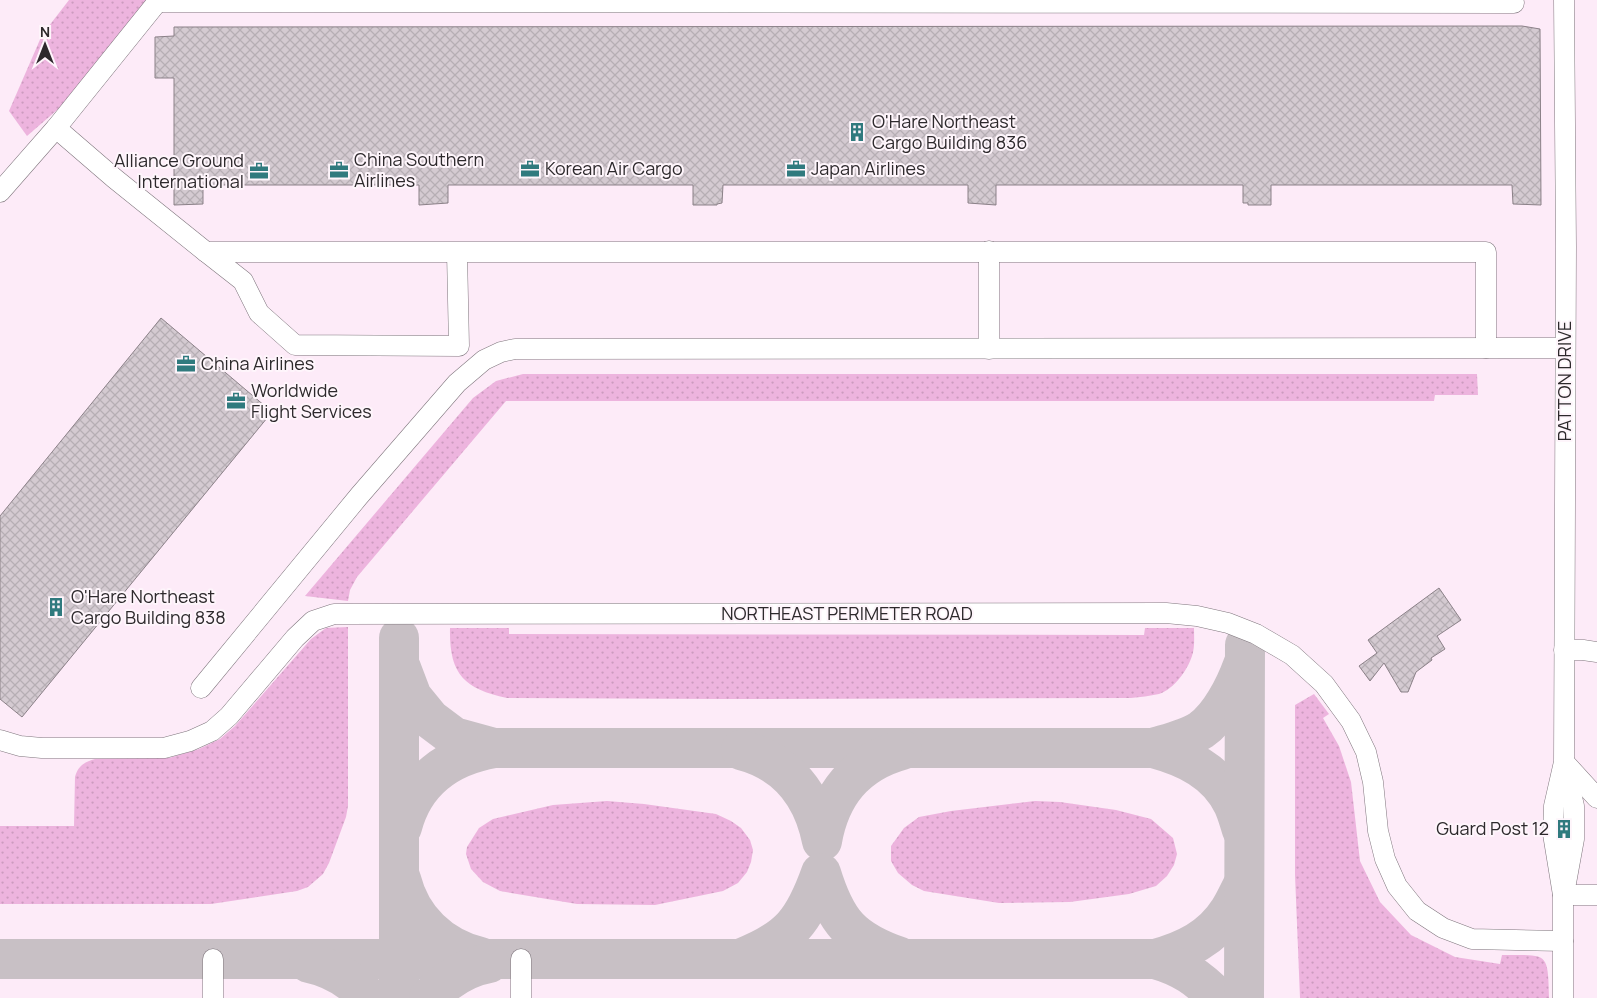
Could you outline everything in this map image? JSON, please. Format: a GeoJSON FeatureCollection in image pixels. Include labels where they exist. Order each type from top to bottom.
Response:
{"type":"FeatureCollection","features":[{"type":"Feature","properties":{"kind":"street","name":"PATTON DRIVE"},"geometry":{"type":"LineString","coordinates":[[1563,998],[1563,895],[1574,839],[1574,806],[1564,762],[1564,0]]}},
{"type":"Feature","properties":{"kind":"street"},"geometry":{"type":"LineString","coordinates":[[0,192],[56,128],[158,1],[1514,3]]}},
{"type":"Feature","properties":{"kind":"street"},"geometry":{"type":"LineString","coordinates":[[56,128],[114,178],[243,281],[259,313],[295,345],[459,346],[484,360]]}},
{"type":"Feature","properties":{"kind":"street"},"geometry":{"type":"LineString","coordinates":[[989,251],[989,349]]}},
{"type":"Feature","properties":{"kind":"street"},"geometry":{"type":"LineString","coordinates":[[206,252],[1486,252],[1486,348]]}},
{"type":"Feature","properties":{"kind":"street"},"geometry":{"type":"LineString","coordinates":[[457,253],[459,346]]}},
{"type":"Feature","properties":{"kind":"street"},"geometry":{"type":"LineString","coordinates":[[201,688],[415,431],[464,376],[484,360],[501,352],[515,350],[1565,348]]}},
{"type":"Feature","properties":{"kind":"street","name":"NORTHEAST PERIMETER ROAD"},"geometry":{"type":"LineString","coordinates":[[0,740],[20,746],[42,748],[164,748],[190,741],[212,731],[229,716],[313,621],[334,614],[1166,613],[1196,616],[1228,623],[1256,634],[1292,655],[1324,684],[1351,721],[1366,752],[1373,782],[1378,831],[1384,860],[1397,886],[1417,910],[1443,928],[1472,939],[1563,941]]}},
{"type":"Feature","properties":{"kind":"street"},"geometry":{"type":"LineString","coordinates":[[1564,650],[1597,652]]}},
{"type":"Feature","properties":{"kind":"street"},"geometry":{"type":"LineString","coordinates":[[1564,762],[1597,798]]}},
{"type":"Feature","properties":{"kind":"street"},"geometry":{"type":"LineString","coordinates":[[1563,895],[1597,895]]}},
{"type":"Feature","properties":{"kind":"street"},"geometry":{"type":"LineString","coordinates":[[213,959],[213,998]]}},
{"type":"Feature","properties":{"kind":"street"},"geometry":{"type":"LineString","coordinates":[[521,959],[521,998]]}},
{"type":"Feature","properties":{"kind":"shaded area"},"geometry":{"type":"Polygon","coordinates":[[[0,0],[1597,0],[1597,998],[0,998],[0,0]]]}},
{"type":"Feature","properties":{"kind":"shaded area"},"geometry":{"type":"Polygon","coordinates":[[[69,0],[149,0],[64,104],[27,136],[9,111],[42,35],[69,0]]]}},
{"type":"Feature","properties":{"kind":"shaded area"},"geometry":{"type":"Polygon","coordinates":[[[523,374],[1477,374],[1478,395],[1435,395],[1434,401],[506,401],[357,577],[350,590],[348,601],[305,596],[473,398],[496,381],[523,374]]]}},
{"type":"Feature","properties":{"kind":"shaded area"},"geometry":{"type":"Polygon","coordinates":[[[348,627],[348,806],[346,817],[329,863],[323,874],[308,887],[297,891],[211,904],[0,904],[0,826],[74,826],[75,777],[82,765],[95,759],[169,758],[199,749],[220,739],[235,726],[311,639],[326,628],[348,627]]]}},
{"type":"Feature","properties":{"kind":"shaded area"},"geometry":{"type":"Polygon","coordinates":[[[450,628],[509,628],[509,634],[1144,635],[1145,628],[1194,628],[1194,642],[1190,662],[1175,684],[1159,694],[1131,698],[507,698],[479,690],[469,684],[462,676],[456,668],[452,657],[450,628]]]}},
{"type":"Feature","properties":{"kind":"shaded area"},"geometry":{"type":"Polygon","coordinates":[[[1314,694],[1329,714],[1323,718],[1339,746],[1351,782],[1360,861],[1380,902],[1411,935],[1455,957],[1500,964],[1502,955],[1537,956],[1546,964],[1548,971],[1549,998],[1300,998],[1295,875],[1295,705],[1314,694]]]}},
{"type":"Feature","properties":{"kind":"shaded area"},"geometry":{"type":"Polygon","coordinates":[[[607,801],[716,814],[731,821],[741,828],[750,840],[753,850],[747,872],[738,883],[723,891],[655,905],[577,904],[500,891],[483,882],[471,869],[466,854],[467,847],[479,828],[493,819],[553,805],[607,801]]]}},
{"type":"Feature","properties":{"kind":"shaded area"},"geometry":{"type":"Polygon","coordinates":[[[1035,801],[1060,802],[1116,810],[1151,819],[1173,838],[1177,854],[1174,865],[1167,876],[1156,886],[1129,894],[1070,902],[999,903],[924,891],[912,885],[898,873],[891,861],[891,846],[904,828],[919,817],[951,811],[1035,801]]]}},
{"type":"Feature","properties":{"kind":"building","name":"O'Hare Northeast Cargo Building 836"},"geometry":{"type":"Polygon","coordinates":[[[1522,26],[1540,29],[1541,205],[1513,204],[1512,185],[1271,185],[1271,205],[1248,205],[1248,203],[1243,203],[1243,185],[996,185],[996,205],[968,203],[968,185],[723,185],[722,203],[717,205],[693,205],[693,185],[448,185],[448,203],[419,205],[419,185],[203,185],[203,204],[174,205],[174,78],[155,78],[155,37],[174,36],[174,27],[1522,26]]]}},
{"type":"Feature","properties":{"kind":"building","name":"O'Hare Northeast Cargo Building 838"},"geometry":{"type":"Polygon","coordinates":[[[161,318],[272,412],[22,717],[0,699],[0,516],[161,318]]]}},
{"type":"Feature","properties":{"kind":"building"},"geometry":{"type":"Polygon","coordinates":[[[1439,588],[1461,620],[1437,636],[1445,649],[1431,658],[1432,660],[1416,672],[1408,692],[1401,692],[1384,663],[1370,681],[1359,666],[1377,653],[1368,640],[1439,588]]]}},
{"type":"Feature","properties":{"kind":"taxiway"},"geometry":{"type":"LineString","coordinates":[[399,638],[399,998]]}},
{"type":"Feature","properties":{"kind":"taxiway"},"geometry":{"type":"LineString","coordinates":[[1244,998],[1245,645]]}},
{"type":"Feature","properties":{"kind":"taxiway"},"geometry":{"type":"LineString","coordinates":[[1242,830],[1234,807],[1226,792],[1209,774],[1189,761],[1153,748],[1190,736],[1208,724],[1221,710],[1236,683],[1243,665]]}},
{"type":"Feature","properties":{"kind":"taxiway"},"geometry":{"type":"LineString","coordinates":[[401,668],[412,697],[430,719],[454,737],[494,748],[462,757],[435,773],[424,783],[415,796],[402,827]]}},
{"type":"Feature","properties":{"kind":"taxiway"},"geometry":{"type":"LineString","coordinates":[[494,748],[1153,748]]}},
{"type":"Feature","properties":{"kind":"taxiway"},"geometry":{"type":"LineString","coordinates":[[741,750],[758,755],[772,763],[796,783],[812,809],[822,841],[831,809],[847,783],[871,763],[902,750]]}},
{"type":"Feature","properties":{"kind":"taxiway"},"geometry":{"type":"LineString","coordinates":[[742,958],[772,943],[793,926],[808,904],[821,873],[833,904],[848,927],[869,944],[900,957]]}},
{"type":"Feature","properties":{"kind":"taxiway"},"geometry":{"type":"LineString","coordinates":[[401,879],[412,907],[429,929],[452,946],[480,957]]}},
{"type":"Feature","properties":{"kind":"taxiway"},"geometry":{"type":"LineString","coordinates":[[0,959],[1155,959],[1177,952],[1206,936],[1229,911],[1244,883]]}},
{"type":"Feature","properties":{"kind":"taxiway"},"geometry":{"type":"LineString","coordinates":[[1155,959],[1190,974],[1218,998]]}},
{"type":"Feature","properties":{"kind":"taxiway"},"geometry":{"type":"LineString","coordinates":[[309,963],[326,968],[342,976],[369,998]]}},
{"type":"Feature","properties":{"kind":"taxiway"},"geometry":{"type":"LineString","coordinates":[[429,998],[456,976],[472,968],[489,963]]}},
{"type":"Feature","properties":{"kind":"place","name":"O'Hare Northeast Cargo Building 836"},"geometry":{"type":"Point","coordinates":[857,132]}},
{"type":"Feature","properties":{"kind":"place","name":"Korean Air Cargo"},"geometry":{"type":"Point","coordinates":[530,169]}},
{"type":"Feature","properties":{"kind":"place","name":"Japan Airlines"},"geometry":{"type":"Point","coordinates":[796,169]}},
{"type":"Feature","properties":{"kind":"place","name":"China Southern Airlines"},"geometry":{"type":"Point","coordinates":[339,170]}},
{"type":"Feature","properties":{"kind":"place","name":"Alliance Ground International"},"geometry":{"type":"Point","coordinates":[259,171]}},
{"type":"Feature","properties":{"kind":"place","name":"China Airlines"},"geometry":{"type":"Point","coordinates":[186,364]}},
{"type":"Feature","properties":{"kind":"place","name":"Worldwide Flight Services"},"geometry":{"type":"Point","coordinates":[236,401]}},
{"type":"Feature","properties":{"kind":"place","name":"O'Hare Northeast Cargo Building 838"},"geometry":{"type":"Point","coordinates":[56,607]}},
{"type":"Feature","properties":{"kind":"place","name":"Guard Post 12"},"geometry":{"type":"Point","coordinates":[1564,829]}}]}
